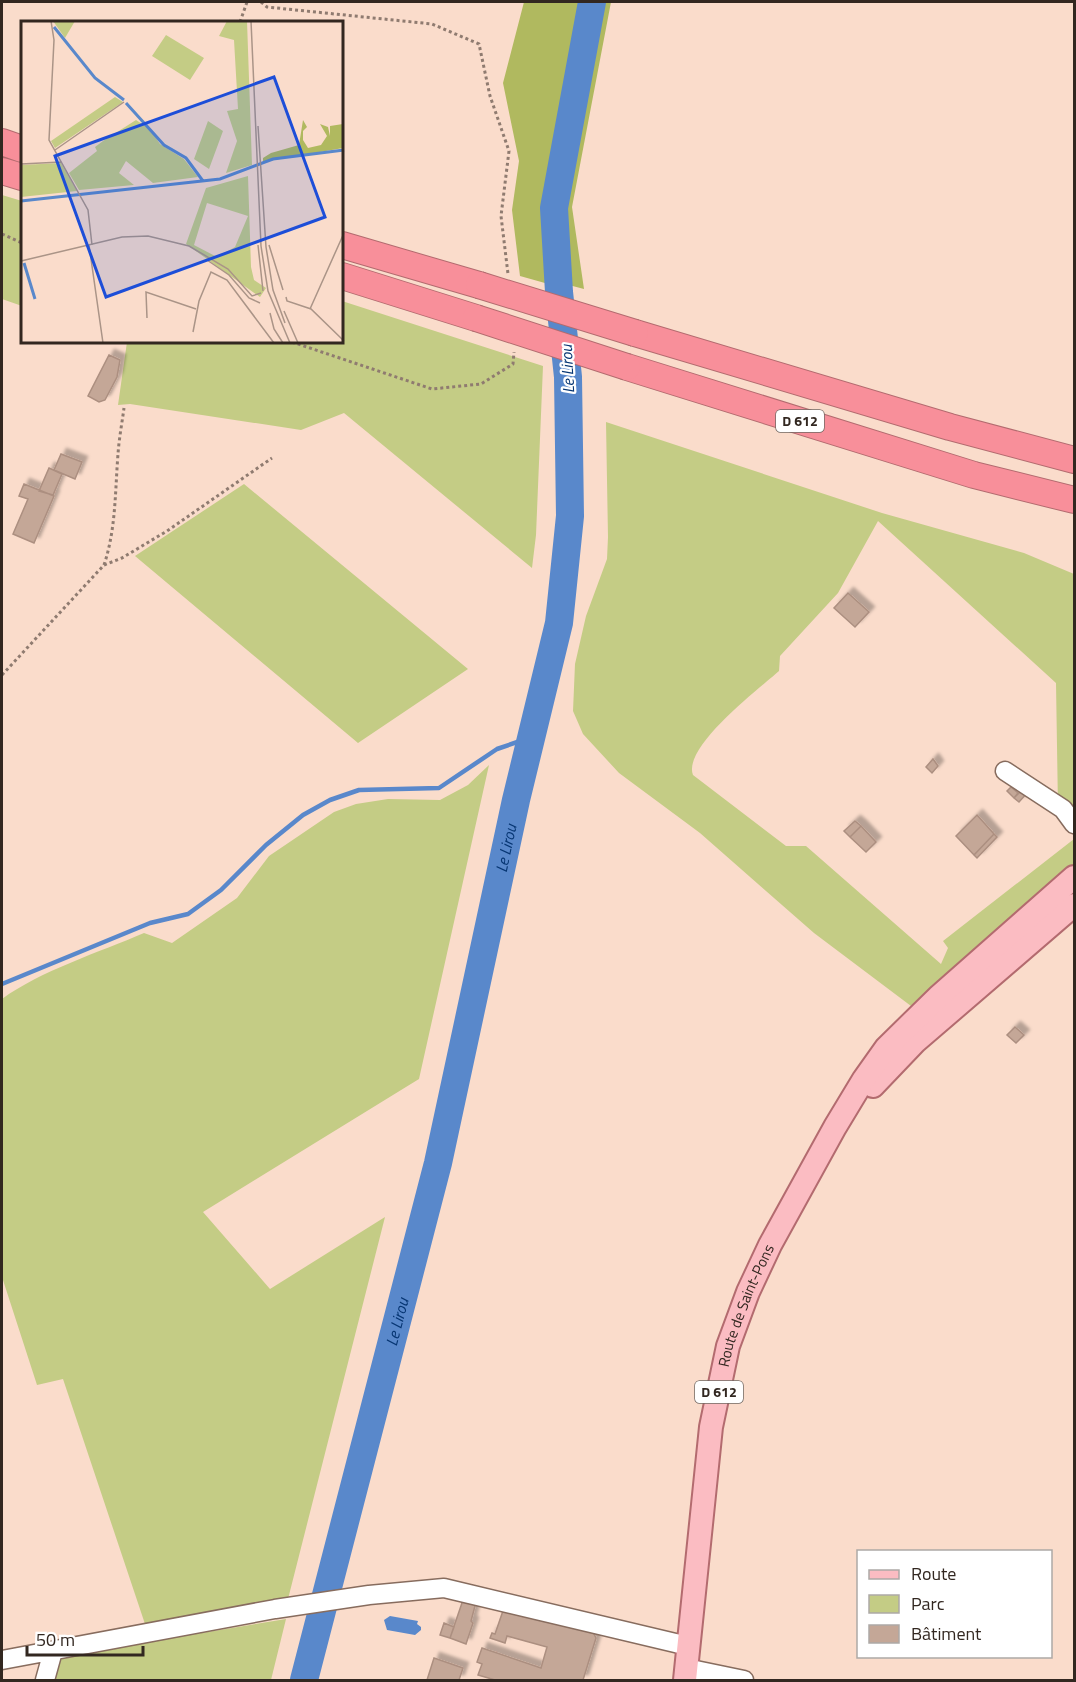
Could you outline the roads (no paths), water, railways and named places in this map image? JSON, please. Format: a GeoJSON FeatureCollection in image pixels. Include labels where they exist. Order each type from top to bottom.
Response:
{"type":"FeatureCollection","features":[{"type":"Feature","properties":{"kind":"highway"},"geometry":{"type":"LineString","coordinates":[[2,142],[21,148]]}},
{"type":"Feature","properties":{"kind":"highway"},"geometry":{"type":"LineString","coordinates":[[2,171],[21,177]]}},
{"type":"Feature","properties":{"kind":"highway","name":"D 612"},"geometry":{"type":"LineString","coordinates":[[344,246],[950,428],[1056,449],[1074,450]]}},
{"type":"Feature","properties":{"kind":"highway","name":"D 612"},"geometry":{"type":"LineString","coordinates":[[344,277],[974,475],[1074,518]]}},
{"type":"Feature","properties":{"kind":"highway"},"geometry":{"type":"LineString","coordinates":[[950,428],[1074,460]]}},
{"type":"Feature","properties":{"kind":"highway"},"geometry":{"type":"LineString","coordinates":[[974,475],[1074,500]]}},
{"type":"Feature","properties":{"kind":"main road","name":"Route de Saint-Pons"},"geometry":{"type":"LineString","coordinates":[[687,1665],[711,1426],[728,1346],[748,1292],[770,1245],[864,1079],[886,1048],[938,997],[1074,877]]}},
{"type":"Feature","properties":{"kind":"main road","name":"Route de Saint-Pons"},"geometry":{"type":"LineString","coordinates":[[836,1127],[915,1042],[1074,905]]}},
{"type":"Feature","properties":{"kind":"street"},"geometry":{"type":"LineString","coordinates":[[1005,771],[1063,809],[1074,824]]}},
{"type":"Feature","properties":{"kind":"street"},"geometry":{"type":"LineString","coordinates":[[2,1659],[275,1609],[369,1595],[444,1588],[687,1665],[744,1680]]}},
{"type":"Feature","properties":{"kind":"street"},"geometry":{"type":"LineString","coordinates":[[45,1680],[53,1650]]}},
{"type":"Feature","properties":{"kind":"water"},"geometry":{"type":"Polygon","coordinates":[[[390,1616],[418,1621],[417,1624],[421,1630],[415,1635],[387,1630],[384,1620],[390,1616]]]}},
{"type":"Feature","properties":{"kind":"waterway","name":"Le Lirou"},"geometry":{"type":"LineString","coordinates":[[304,1680],[438,1163],[516,800],[559,623],[570,516],[568,377],[559,292],[554,208],[592,2]]}},
{"type":"Feature","properties":{"kind":"waterway"},"geometry":{"type":"LineString","coordinates":[[2,984],[150,923],[188,914],[221,890],[266,845],[303,815],[330,800],[359,790],[439,788],[497,749],[532,737]]}}]}
